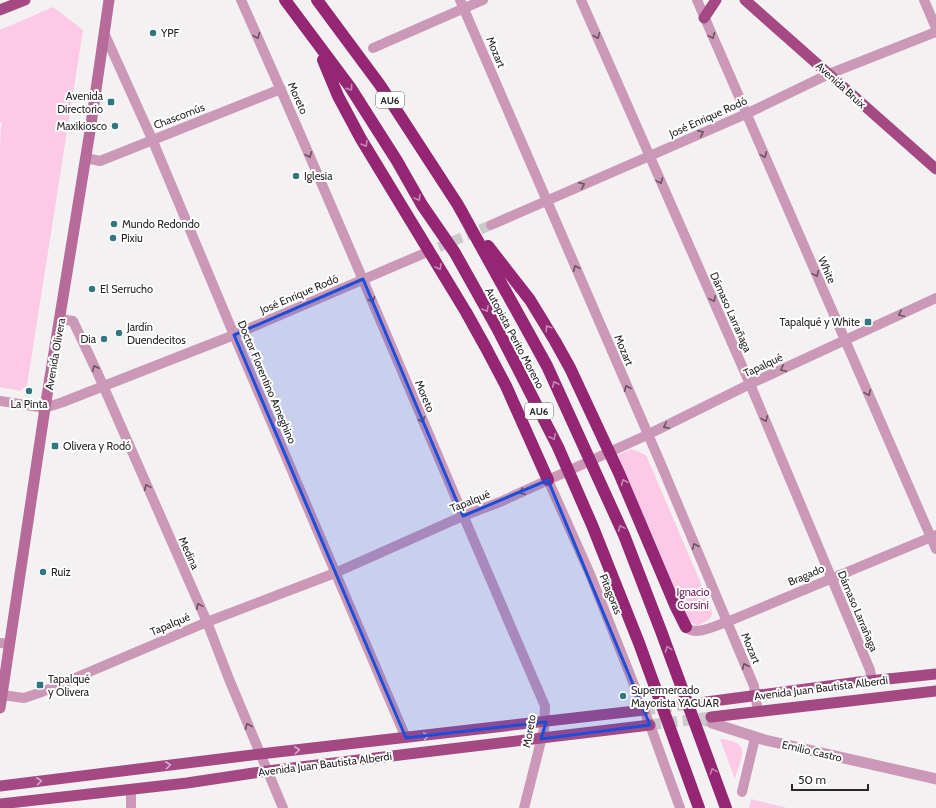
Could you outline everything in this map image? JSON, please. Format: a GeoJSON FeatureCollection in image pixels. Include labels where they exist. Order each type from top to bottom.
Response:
{"type":"FeatureCollection","features":[{"type":"Feature","properties":{"kind":"highway","name":"Autopista Perito Moreno"},"geometry":{"type":"LineString","coordinates":[[285,0],[350,87],[422,205],[454,254],[497,328],[558,447],[592,525],[639,643],[699,808]]}},
{"type":"Feature","properties":{"kind":"highway","name":"Autopista Perito Moreno"},"geometry":{"type":"LineString","coordinates":[[317,0],[380,85],[458,205],[547,366],[624,535],[726,808]]}},
{"type":"Feature","properties":{"kind":"highway"},"geometry":{"type":"LineString","coordinates":[[318,46],[338,96],[361,139],[466,312],[486,348],[506,386],[548,480]]}},
{"type":"Feature","properties":{"kind":"highway"},"geometry":{"type":"LineString","coordinates":[[458,205],[530,300],[570,368],[620,473],[675,605],[686,627]]}},
{"type":"Feature","properties":{"kind":"main road"},"geometry":{"type":"LineString","coordinates":[[0,10],[25,0]]}},
{"type":"Feature","properties":{"kind":"main road","name":"Avenida Olivera"},"geometry":{"type":"LineString","coordinates":[[0,708],[5,643],[61,319],[110,0]]}},
{"type":"Feature","properties":{"kind":"main road"},"geometry":{"type":"LineString","coordinates":[[704,18],[716,0]]}},
{"type":"Feature","properties":{"kind":"main road","name":"Avenida Bruix"},"geometry":{"type":"LineString","coordinates":[[745,0],[936,169]]}},
{"type":"Feature","properties":{"kind":"main road","name":"Avenida Juan Bautista Alberdi"},"geometry":{"type":"LineString","coordinates":[[706,702],[872,680],[936,674]]}},
{"type":"Feature","properties":{"kind":"main road","name":"Avenida Juan Bautista Alberdi"},"geometry":{"type":"LineString","coordinates":[[712,720],[758,712],[936,691]]}},
{"type":"Feature","properties":{"kind":"main road","name":"Avenida Juan Bautista Alberdi"},"geometry":{"type":"LineString","coordinates":[[0,786],[260,754],[544,722],[647,717]]}},
{"type":"Feature","properties":{"kind":"main road","name":"Avenida Juan Bautista Alberdi"},"geometry":{"type":"LineString","coordinates":[[0,804],[187,783],[267,771],[541,738],[647,717]]}},
{"type":"Feature","properties":{"kind":"street","name":"Moreto"},"geometry":{"type":"LineString","coordinates":[[241,0],[364,279],[463,516],[545,706],[541,738],[524,808]]}},
{"type":"Feature","properties":{"kind":"street"},"geometry":{"type":"LineString","coordinates":[[374,48],[462,4],[483,0]]}},
{"type":"Feature","properties":{"kind":"street","name":"Dámaso Larrañaga"},"geometry":{"type":"LineString","coordinates":[[582,0],[750,384],[870,670],[872,680]]}},
{"type":"Feature","properties":{"kind":"street","name":"White"},"geometry":{"type":"LineString","coordinates":[[697,0],[845,340],[934,536],[936,549]]}},
{"type":"Feature","properties":{"kind":"street"},"geometry":{"type":"LineString","coordinates":[[924,0],[936,28]]}},
{"type":"Feature","properties":{"kind":"street","name":"Mozart"},"geometry":{"type":"LineString","coordinates":[[462,4],[754,686],[758,712]]}},
{"type":"Feature","properties":{"kind":"street","name":"José Enrique Rodó"},"geometry":{"type":"LineString","coordinates":[[491,225],[746,114],[829,74],[936,32]]}},
{"type":"Feature","properties":{"kind":"street","name":"Doctor Florentino Ameghino"},"geometry":{"type":"LineString","coordinates":[[105,35],[152,139],[406,738]]}},
{"type":"Feature","properties":{"kind":"street","name":"Chascomús"},"geometry":{"type":"LineString","coordinates":[[86,158],[100,161],[152,139],[281,89]]}},
{"type":"Feature","properties":{"kind":"street","name":"José Enrique Rodó"},"geometry":{"type":"LineString","coordinates":[[0,401],[46,408],[104,387],[234,335],[425,253]]}},
{"type":"Feature","properties":{"kind":"street","name":"Tapalqué"},"geometry":{"type":"LineString","coordinates":[[2,695],[24,698],[42,692],[207,622],[335,573],[463,516],[500,502],[647,435],[750,384],[936,298]]}},
{"type":"Feature","properties":{"kind":"street","name":"Medina"},"geometry":{"type":"LineString","coordinates":[[61,319],[73,321],[104,387],[207,622],[283,808]]}},
{"type":"Feature","properties":{"kind":"street","name":"Pitagoras"},"geometry":{"type":"LineString","coordinates":[[548,480],[590,574],[647,717]]}},
{"type":"Feature","properties":{"kind":"street","name":"Bragado"},"geometry":{"type":"LineString","coordinates":[[686,627],[689,631],[697,632],[727,622],[934,536]]}},
{"type":"Feature","properties":{"kind":"street"},"geometry":{"type":"LineString","coordinates":[[647,717],[680,808]]}},
{"type":"Feature","properties":{"kind":"street","name":"Emilio Castro"},"geometry":{"type":"LineString","coordinates":[[712,720],[755,738],[936,779]]}},
{"type":"Feature","properties":{"kind":"street"},"geometry":{"type":"LineString","coordinates":[[742,792],[755,738]]}},
{"type":"Feature","properties":{"kind":"street"},"geometry":{"type":"LineString","coordinates":[[131,789],[131,808]]}},
{"type":"Feature","properties":{"kind":"highlighted area"},"geometry":{"type":"Polygon","coordinates":[[[363,279],[463,516],[548,480],[650,725],[541,739],[546,722],[406,738],[234,335],[363,279]]]}},
{"type":"Feature","properties":{"kind":"green space"},"geometry":{"type":"Polygon","coordinates":[[[53,7],[83,30],[27,385],[20,391],[0,387],[0,144],[2,123],[0,122],[0,30],[53,7]]]}},
{"type":"Feature","properties":{"kind":"green space","name":"Ignacio Corsini"},"geometry":{"type":"Polygon","coordinates":[[[631,449],[646,455],[711,607],[712,615],[709,620],[697,626],[687,619],[618,455],[631,449]]]}},
{"type":"Feature","properties":{"kind":"green space"},"geometry":{"type":"Polygon","coordinates":[[[720,739],[737,743],[741,747],[742,757],[735,779],[720,739]]]}},
{"type":"Feature","properties":{"kind":"green space"},"geometry":{"type":"Polygon","coordinates":[[[751,799],[787,808],[749,808],[751,799]]]}},
{"type":"Feature","properties":{"kind":"tunnel"},"geometry":{"type":"LineString","coordinates":[[425,253],[491,225]]}},
{"type":"Feature","properties":{"kind":"tunnel"},"geometry":{"type":"LineString","coordinates":[[644,710],[706,702]]}},
{"type":"Feature","properties":{"kind":"tunnel"},"geometry":{"type":"LineString","coordinates":[[650,725],[711,717]]}},
{"type":"Feature","properties":{"kind":"tunnel"},"geometry":{"type":"LineString","coordinates":[[698,718],[712,723]]}},
{"type":"Feature","properties":{"kind":"place","name":"YPF"},"geometry":{"type":"Point","coordinates":[153,33]}},
{"type":"Feature","properties":{"kind":"place","name":"Avenida Directorio"},"geometry":{"type":"Point","coordinates":[111,102]}},
{"type":"Feature","properties":{"kind":"place","name":"Maxikiosco"},"geometry":{"type":"Point","coordinates":[115,126]}},
{"type":"Feature","properties":{"kind":"place","name":"Iglesia"},"geometry":{"type":"Point","coordinates":[296,176]}},
{"type":"Feature","properties":{"kind":"place","name":"Mundo Redondo"},"geometry":{"type":"Point","coordinates":[114,224]}},
{"type":"Feature","properties":{"kind":"place","name":"Pixiu"},"geometry":{"type":"Point","coordinates":[113,238]}},
{"type":"Feature","properties":{"kind":"place","name":"El Serrucho"},"geometry":{"type":"Point","coordinates":[92,289]}},
{"type":"Feature","properties":{"kind":"place","name":"Tapalqué y White"},"geometry":{"type":"Point","coordinates":[868,322]}},
{"type":"Feature","properties":{"kind":"place","name":"Jardín Duendecitos"},"geometry":{"type":"Point","coordinates":[119,333]}},
{"type":"Feature","properties":{"kind":"place","name":"Dia"},"geometry":{"type":"Point","coordinates":[104,339]}},
{"type":"Feature","properties":{"kind":"place","name":"La Pinta"},"geometry":{"type":"Point","coordinates":[29,391]}},
{"type":"Feature","properties":{"kind":"place","name":"Olivera y Rodó"},"geometry":{"type":"Point","coordinates":[55,446]}},
{"type":"Feature","properties":{"kind":"place","name":"Ruiz"},"geometry":{"type":"Point","coordinates":[43,572]}},
{"type":"Feature","properties":{"kind":"place","name":"Tapalqué y Olivera"},"geometry":{"type":"Point","coordinates":[40,685]}},
{"type":"Feature","properties":{"kind":"place","name":"Supermercado Mayorista YAGUAR"},"geometry":{"type":"Point","coordinates":[623,696]}}]}
